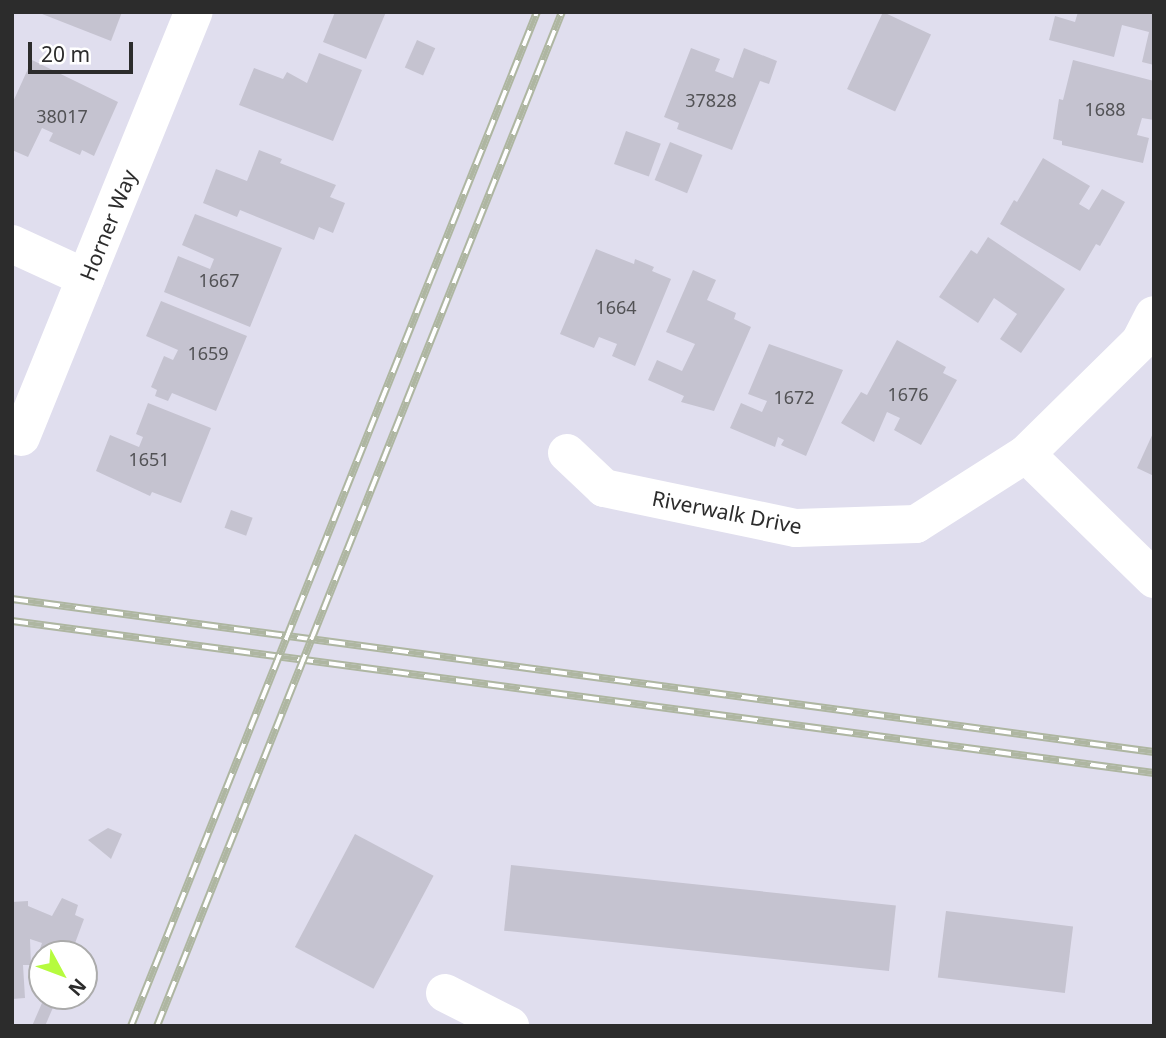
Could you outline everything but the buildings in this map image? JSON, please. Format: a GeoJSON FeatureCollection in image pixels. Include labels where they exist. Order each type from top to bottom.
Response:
{"type":"FeatureCollection","features":[{"type":"Feature","properties":{"kind":"street","name":"Horner Way"},"geometry":{"type":"LineString","coordinates":[[21,438],[194,12]]}},
{"type":"Feature","properties":{"kind":"street"},"geometry":{"type":"LineString","coordinates":[[12,244],[86,278]]}},
{"type":"Feature","properties":{"kind":"street","name":"Riverwalk Drive"},"geometry":{"type":"LineString","coordinates":[[567,453],[604,488],[796,528],[916,524],[1026,454],[1140,342],[1154,315]]}},
{"type":"Feature","properties":{"kind":"street"},"geometry":{"type":"LineString","coordinates":[[1026,454],[1154,579]]}},
{"type":"Feature","properties":{"kind":"street"},"geometry":{"type":"LineString","coordinates":[[445,993],[510,1026]]}},
{"type":"Feature","properties":{"kind":"railway"},"geometry":{"type":"LineString","coordinates":[[131,1026],[537,12]]}},
{"type":"Feature","properties":{"kind":"railway"},"geometry":{"type":"LineString","coordinates":[[157,1026],[562,12]]}},
{"type":"Feature","properties":{"kind":"railway"},"geometry":{"type":"LineString","coordinates":[[12,599],[1154,752]]}},
{"type":"Feature","properties":{"kind":"railway"},"geometry":{"type":"LineString","coordinates":[[12,621],[1154,773]]}}]}
